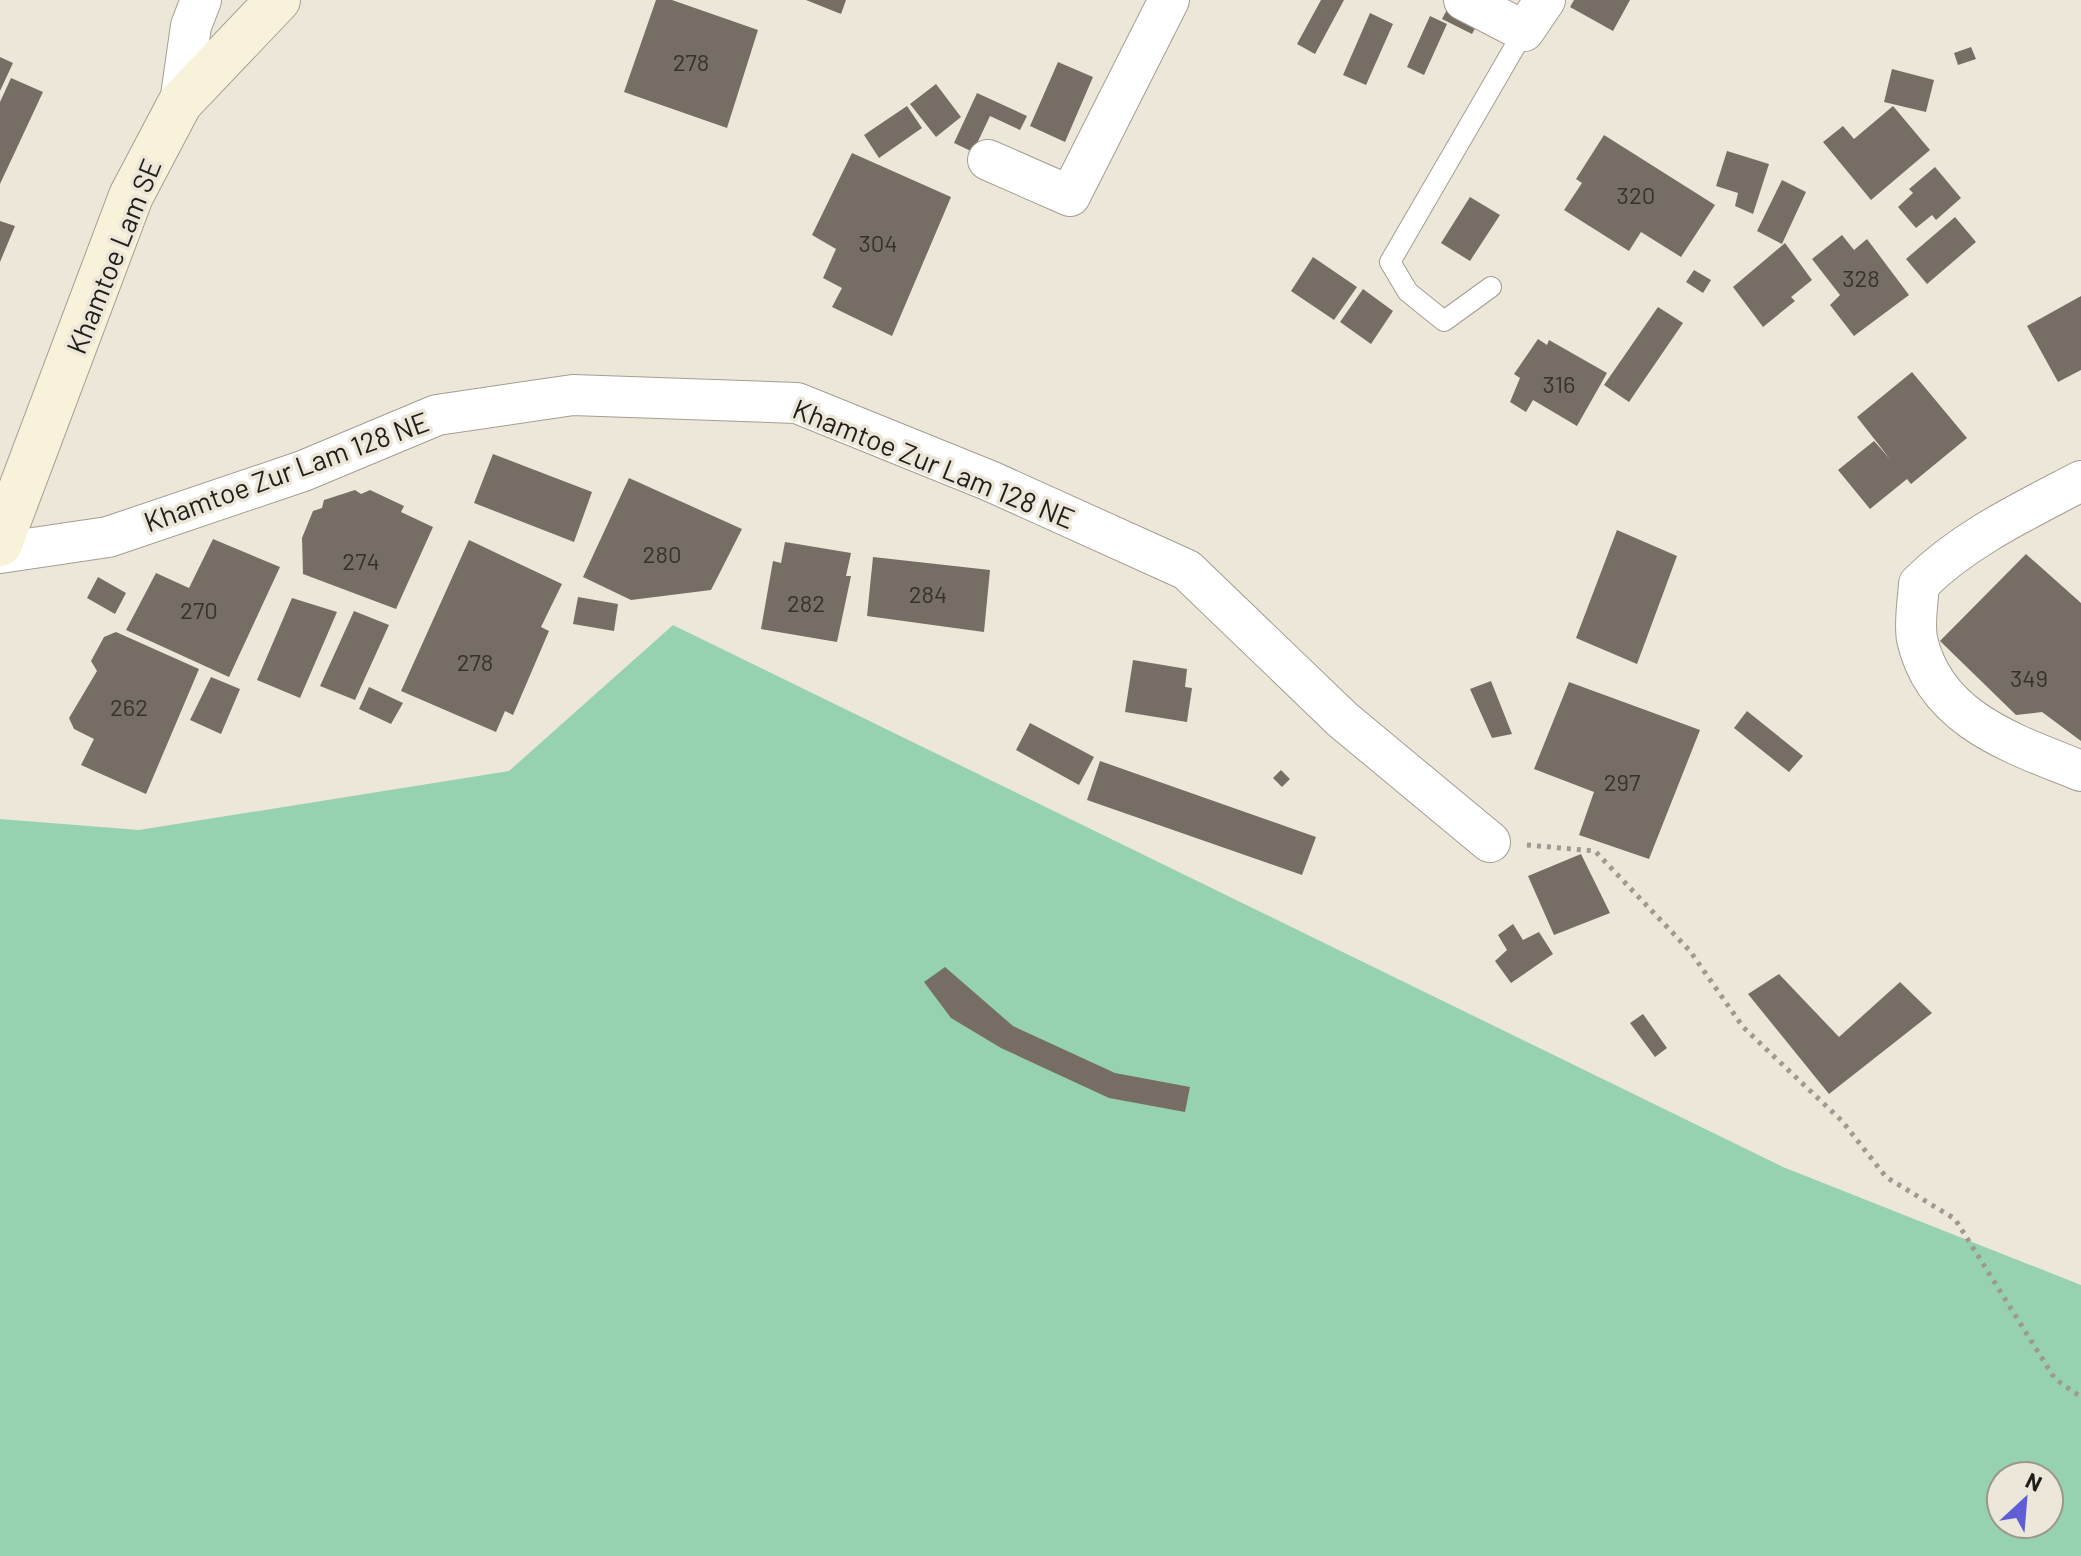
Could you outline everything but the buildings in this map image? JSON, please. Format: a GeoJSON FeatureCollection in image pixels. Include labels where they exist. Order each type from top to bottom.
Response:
{"type":"FeatureCollection","features":[{"type":"Feature","properties":{"kind":"main road","name":"Khamtoe Lam SE"},"geometry":{"type":"LineString","coordinates":[[0,544],[131,196],[180,103],[278,0]]}},
{"type":"Feature","properties":{"kind":"street"},"geometry":{"type":"LineString","coordinates":[[180,103],[191,26],[201,0]]}},
{"type":"Feature","properties":{"kind":"street"},"geometry":{"type":"LineString","coordinates":[[988,160],[1070,196],[1169,0]]}},
{"type":"Feature","properties":{"kind":"street"},"geometry":{"type":"LineString","coordinates":[[1464,0],[1534,15]]}},
{"type":"Feature","properties":{"kind":"street","name":"Khamtoe Zur Lam 128 NE"},"geometry":{"type":"LineString","coordinates":[[0,553],[108,537],[303,471],[437,415],[573,395],[797,403],[990,481],[1187,570],[1343,720],[1490,842]]}},
{"type":"Feature","properties":{"kind":"street"},"geometry":{"type":"LineString","coordinates":[[2081,481],[2005,521],[1938,565],[1919,584],[1917,637],[1935,686],[1989,734],[2081,771]]}},
{"type":"Feature","properties":{"kind":"lane"},"geometry":{"type":"LineString","coordinates":[[1491,287],[1444,321],[1408,292],[1390,262],[1534,15]]}},
{"type":"Feature","properties":{"kind":"path"},"geometry":{"type":"LineString","coordinates":[[1490,842],[1595,851],[1690,951],[1743,1027],[1842,1121],[1886,1177],[1955,1219],[2055,1379],[2081,1397]]}},
{"type":"Feature","properties":{"kind":"green space"},"geometry":{"type":"Polygon","coordinates":[[[673,625],[1783,1167],[2081,1285],[2081,1556],[0,1556],[0,819],[139,830],[509,771],[673,625]]]}}]}
